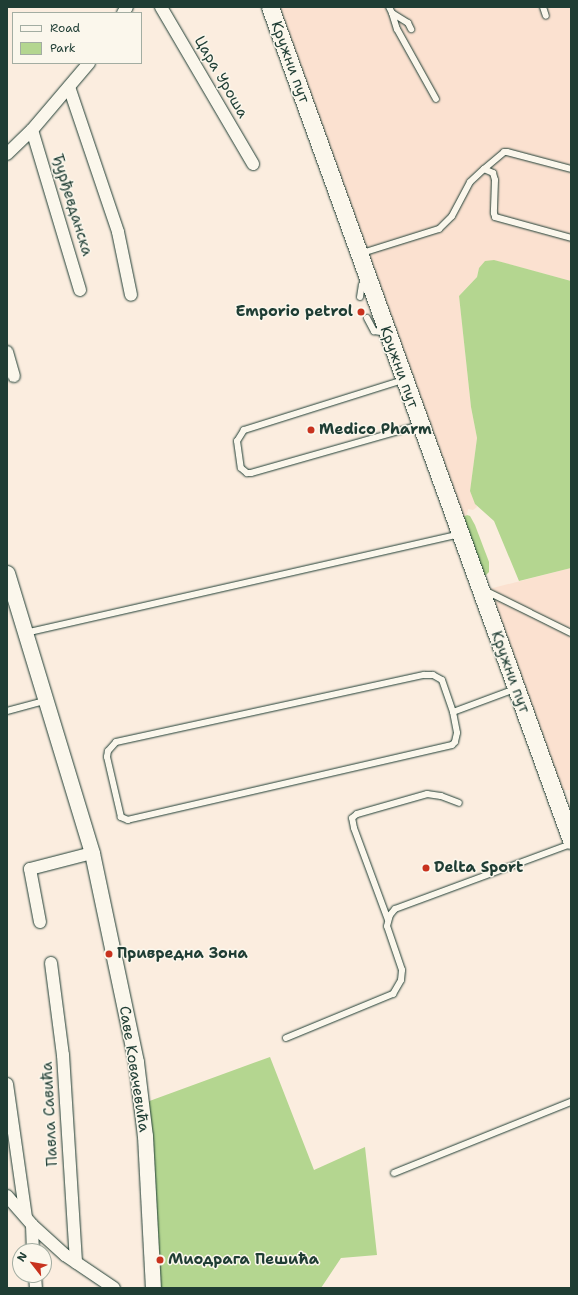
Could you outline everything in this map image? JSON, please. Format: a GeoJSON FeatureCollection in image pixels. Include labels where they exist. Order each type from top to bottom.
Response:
{"type":"FeatureCollection","features":[{"type":"Feature","properties":{"kind":"main road","name":"Кружни пут"},"geometry":{"type":"LineString","coordinates":[[270,7],[403,380],[461,534],[571,840]]}},
{"type":"Feature","properties":{"kind":"street","name":"Цара Уроша"},"geometry":{"type":"LineString","coordinates":[[161,7],[253,164]]}},
{"type":"Feature","properties":{"kind":"street"},"geometry":{"type":"LineString","coordinates":[[7,154],[32,130],[88,64]]}},
{"type":"Feature","properties":{"kind":"street"},"geometry":{"type":"LineString","coordinates":[[69,88],[118,232],[131,295]]}},
{"type":"Feature","properties":{"kind":"street","name":"Ђурђевданска"},"geometry":{"type":"LineString","coordinates":[[32,130],[80,290]]}},
{"type":"Feature","properties":{"kind":"street"},"geometry":{"type":"LineString","coordinates":[[7,352],[14,376]]}},
{"type":"Feature","properties":{"kind":"street","name":"Саве Ковачевића"},"geometry":{"type":"LineString","coordinates":[[7,573],[92,853],[136,1062],[145,1136],[153,1288]]}},
{"type":"Feature","properties":{"kind":"street"},"geometry":{"type":"LineString","coordinates":[[40,922],[30,869],[92,853]]}},
{"type":"Feature","properties":{"kind":"street","name":"Павла Савића"},"geometry":{"type":"LineString","coordinates":[[51,964],[63,1055],[76,1263]]}},
{"type":"Feature","properties":{"kind":"street"},"geometry":{"type":"LineString","coordinates":[[7,1084],[32,1243]]}},
{"type":"Feature","properties":{"kind":"street"},"geometry":{"type":"LineString","coordinates":[[7,1196],[29,1221],[76,1263],[114,1288]]}},
{"type":"Feature","properties":{"kind":"lane"},"geometry":{"type":"LineString","coordinates":[[543,7],[546,16]]}},
{"type":"Feature","properties":{"kind":"lane"},"geometry":{"type":"LineString","coordinates":[[390,10],[408,23],[411,29]]}},
{"type":"Feature","properties":{"kind":"lane"},"geometry":{"type":"LineString","coordinates":[[390,10],[397,29],[436,99]]}},
{"type":"Feature","properties":{"kind":"lane"},"geometry":{"type":"LineString","coordinates":[[359,254],[439,229],[452,216],[470,182],[504,152],[571,169]]}},
{"type":"Feature","properties":{"kind":"lane"},"geometry":{"type":"LineString","coordinates":[[484,169],[493,173],[495,180],[495,217],[571,238]]}},
{"type":"Feature","properties":{"kind":"lane"},"geometry":{"type":"LineString","coordinates":[[360,297],[362,285],[368,279]]}},
{"type":"Feature","properties":{"kind":"lane"},"geometry":{"type":"LineString","coordinates":[[368,318],[374,331],[387,334]]}},
{"type":"Feature","properties":{"kind":"lane"},"geometry":{"type":"LineString","coordinates":[[403,380],[244,430],[237,441],[241,468],[247,473],[251,473],[420,424]]}},
{"type":"Feature","properties":{"kind":"lane"},"geometry":{"type":"LineString","coordinates":[[25,633],[461,534]]}},
{"type":"Feature","properties":{"kind":"lane"},"geometry":{"type":"LineString","coordinates":[[481,589],[571,633]]}},
{"type":"Feature","properties":{"kind":"lane"},"geometry":{"type":"LineString","coordinates":[[434,674],[442,680],[453,712],[457,733],[456,742],[452,745],[128,820],[121,817],[119,812],[107,756],[108,751],[116,742],[424,675],[434,674]]}},
{"type":"Feature","properties":{"kind":"lane"},"geometry":{"type":"LineString","coordinates":[[453,712],[516,689]]}},
{"type":"Feature","properties":{"kind":"lane"},"geometry":{"type":"LineString","coordinates":[[7,711],[45,701]]}},
{"type":"Feature","properties":{"kind":"lane"},"geometry":{"type":"LineString","coordinates":[[388,920],[354,828],[352,818],[357,814],[427,794],[441,796],[459,803]]}},
{"type":"Feature","properties":{"kind":"lane"},"geometry":{"type":"LineString","coordinates":[[286,1038],[393,994],[401,980],[402,970],[387,926],[388,920],[395,909],[571,844]]}},
{"type":"Feature","properties":{"kind":"lane"},"geometry":{"type":"LineString","coordinates":[[394,1174],[571,1102]]}},
{"type":"Feature","properties":{"kind":"shaded area"},"geometry":{"type":"Polygon","coordinates":[[[278,7],[571,7],[571,281],[493,260],[479,268],[477,277],[459,296],[471,407],[477,438],[470,491],[477,507],[473,510],[468,509],[467,515],[463,517],[278,7]]]}},
{"type":"Feature","properties":{"kind":"shaded area"},"geometry":{"type":"Polygon","coordinates":[[[571,568],[571,790],[561,790],[489,589],[571,568]]]}},
{"type":"Feature","properties":{"kind":"green space"},"geometry":{"type":"Polygon","coordinates":[[[494,260],[571,281],[571,568],[519,581],[494,521],[475,504],[470,491],[477,438],[471,407],[459,296],[477,277],[479,268],[485,261],[494,260]]]}},
{"type":"Feature","properties":{"kind":"green space"},"geometry":{"type":"Polygon","coordinates":[[[467,515],[470,516],[475,525],[489,562],[489,572],[484,577],[463,517],[467,515]]]}},
{"type":"Feature","properties":{"kind":"green space"},"geometry":{"type":"Polygon","coordinates":[[[270,1057],[314,1170],[365,1147],[377,1255],[341,1258],[321,1288],[158,1288],[144,1103],[270,1057]]]}},
{"type":"Feature","properties":{"kind":"place","name":"Emporio petrol"},"geometry":{"type":"Point","coordinates":[361,312]}},
{"type":"Feature","properties":{"kind":"place","name":"Medico Pharm"},"geometry":{"type":"Point","coordinates":[311,430]}},
{"type":"Feature","properties":{"kind":"place","name":"Delta Sport"},"geometry":{"type":"Point","coordinates":[426,868]}},
{"type":"Feature","properties":{"kind":"place","name":"Привредна Зона"},"geometry":{"type":"Point","coordinates":[109,954]}},
{"type":"Feature","properties":{"kind":"place","name":"Миодрага Пешића"},"geometry":{"type":"Point","coordinates":[160,1260]}}]}
